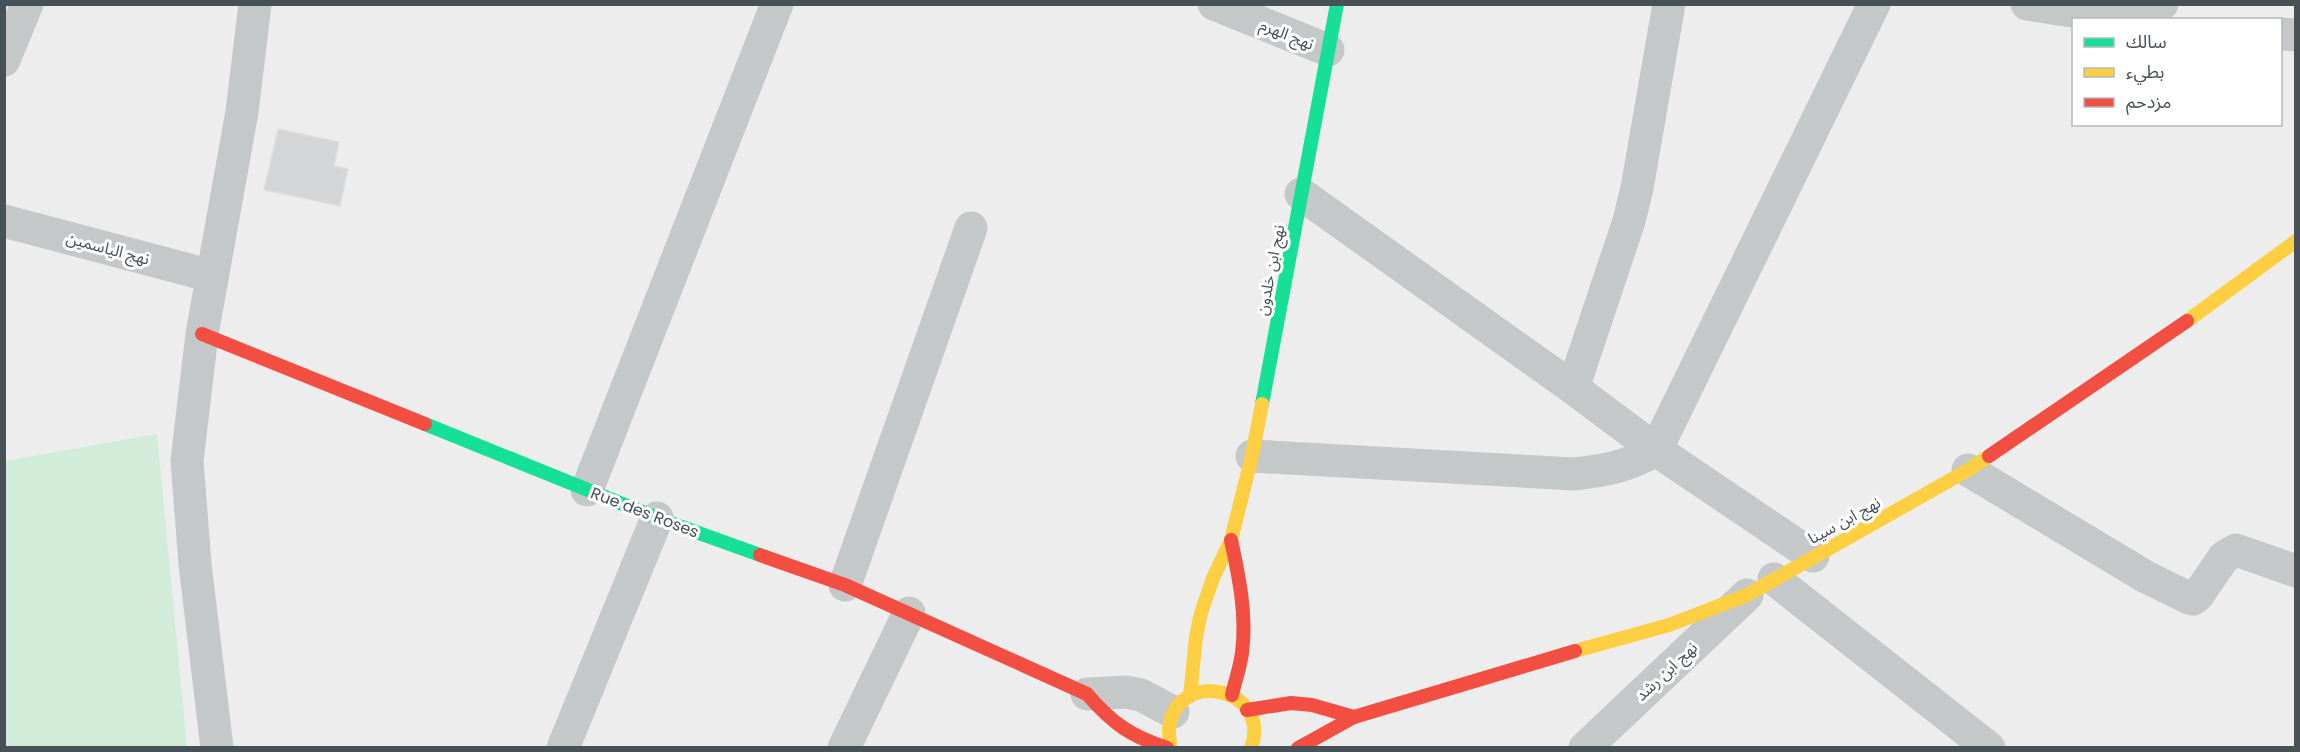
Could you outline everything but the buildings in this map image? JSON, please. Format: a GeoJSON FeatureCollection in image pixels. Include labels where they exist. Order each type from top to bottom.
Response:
{"type":"FeatureCollection","features":[{"type":"Feature","properties":{"kind":"street"},"geometry":{"type":"LineString","coordinates":[[4,60],[27,4]]}},
{"type":"Feature","properties":{"kind":"street"},"geometry":{"type":"LineString","coordinates":[[217,747],[195,564],[187,461],[202,334],[242,112],[255,4]]}},
{"type":"Feature","properties":{"kind":"street"},"geometry":{"type":"LineString","coordinates":[[587,490],[777,4]]}},
{"type":"Feature","properties":{"kind":"street","name":"نهج الهرم"},"geometry":{"type":"LineString","coordinates":[[1214,4],[1328,50]]}},
{"type":"Feature","properties":{"kind":"street","name":"نهج ابن خلدون"},"geometry":{"type":"LineString","coordinates":[[1168,747],[1168,724],[1182,704],[1201,613],[1213,578],[1231,540],[1252,456],[1337,4]]}},
{"type":"Feature","properties":{"kind":"street"},"geometry":{"type":"LineString","coordinates":[[1573,388],[1625,232],[1637,188],[1669,4]]}},
{"type":"Feature","properties":{"kind":"street"},"geometry":{"type":"LineString","coordinates":[[1252,456],[1574,474],[1632,464],[1656,450],[1874,4]]}},
{"type":"Feature","properties":{"kind":"street"},"geometry":{"type":"LineString","coordinates":[[2027,4],[2117,18]]}},
{"type":"Feature","properties":{"kind":"street"},"geometry":{"type":"LineString","coordinates":[[2145,18],[2162,4]]}},
{"type":"Feature","properties":{"kind":"street"},"geometry":{"type":"LineString","coordinates":[[1301,194],[1656,450],[1813,556]]}},
{"type":"Feature","properties":{"kind":"street","name":"نهج الياسمين"},"geometry":{"type":"LineString","coordinates":[[4,221],[212,276]]}},
{"type":"Feature","properties":{"kind":"street"},"geometry":{"type":"LineString","coordinates":[[845,585],[971,228]]}},
{"type":"Feature","properties":{"kind":"street","name":"نهج ابن سينا"},"geometry":{"type":"LineString","coordinates":[[1298,747],[1354,717],[1669,625],[1761,587],[1968,470],[2158,342],[2295,241]]}},
{"type":"Feature","properties":{"kind":"street","name":"Rue des Roses"},"geometry":{"type":"LineString","coordinates":[[202,334],[657,518],[845,585],[1087,694],[1105,716],[1119,728],[1140,740],[1168,747]]}},
{"type":"Feature","properties":{"kind":"street"},"geometry":{"type":"LineString","coordinates":[[1968,470],[2146,577],[2193,599],[2224,557],[2236,550],[2295,571]]}},
{"type":"Feature","properties":{"kind":"street"},"geometry":{"type":"LineString","coordinates":[[563,747],[657,518]]}},
{"type":"Feature","properties":{"kind":"street","name":"نهج ابن خلدون"},"geometry":{"type":"LineString","coordinates":[[1231,540],[1241,596],[1244,633],[1241,660],[1232,695]]}},
{"type":"Feature","properties":{"kind":"street"},"geometry":{"type":"LineString","coordinates":[[1761,587],[1989,747]]}},
{"type":"Feature","properties":{"kind":"street","name":"نهج ابن رشد"},"geometry":{"type":"LineString","coordinates":[[1585,747],[1761,587]]}},
{"type":"Feature","properties":{"kind":"street"},"geometry":{"type":"LineString","coordinates":[[844,747],[909,613]]}},
{"type":"Feature","properties":{"kind":"street"},"geometry":{"type":"LineString","coordinates":[[1182,704],[1204,691],[1218,691],[1232,695],[1247,710],[1254,726],[1251,747]]}},
{"type":"Feature","properties":{"kind":"street","name":"Rue des Roses"},"geometry":{"type":"LineString","coordinates":[[1087,694],[1126,692],[1182,704]]}},
{"type":"Feature","properties":{"kind":"street"},"geometry":{"type":"LineString","coordinates":[[1247,710],[1291,703],[1312,705],[1354,717]]}},
{"type":"Feature","properties":{"kind":"green space"},"geometry":{"type":"Polygon","coordinates":[[[157,434],[187,747],[5,747],[5,461],[157,434]]]}},
{"type":"Feature","properties":{"kind":"traffic: fast"},"geometry":{"type":"LineString","coordinates":[[1262,404],[1337,4]]}},
{"type":"Feature","properties":{"kind":"traffic: fast"},"geometry":{"type":"LineString","coordinates":[[425,424],[657,518],[760,555]]}},
{"type":"Feature","properties":{"kind":"traffic: slow"},"geometry":{"type":"LineString","coordinates":[[2187,321],[2296,241]]}},
{"type":"Feature","properties":{"kind":"traffic: slow"},"geometry":{"type":"LineString","coordinates":[[1190,696],[1196,637],[1201,613],[1213,578],[1231,540],[1252,456],[1262,404]]}},
{"type":"Feature","properties":{"kind":"traffic: slow"},"geometry":{"type":"LineString","coordinates":[[1575,651],[1669,625],[1747,595],[1989,456]]}},
{"type":"Feature","properties":{"kind":"traffic: slow"},"geometry":{"type":"LineString","coordinates":[[1170,748],[1169,729],[1175,709],[1188,697],[1204,692],[1221,692],[1237,699],[1248,711],[1254,727],[1251,748]]}},
{"type":"Feature","properties":{"kind":"traffic: jam"},"geometry":{"type":"LineString","coordinates":[[1989,456],[2187,321]]}},
{"type":"Feature","properties":{"kind":"traffic: jam"},"geometry":{"type":"LineString","coordinates":[[202,334],[425,424]]}},
{"type":"Feature","properties":{"kind":"traffic: jam"},"geometry":{"type":"LineString","coordinates":[[1231,540],[1244,625],[1241,659],[1232,695]]}},
{"type":"Feature","properties":{"kind":"traffic: jam"},"geometry":{"type":"LineString","coordinates":[[760,555],[845,585],[1087,694],[1122,727],[1142,739],[1167,748]]}},
{"type":"Feature","properties":{"kind":"traffic: jam"},"geometry":{"type":"LineString","coordinates":[[1298,748],[1354,717],[1575,651]]}},
{"type":"Feature","properties":{"kind":"traffic: jam"},"geometry":{"type":"LineString","coordinates":[[1247,710],[1291,703],[1312,705],[1354,717]]}}]}
